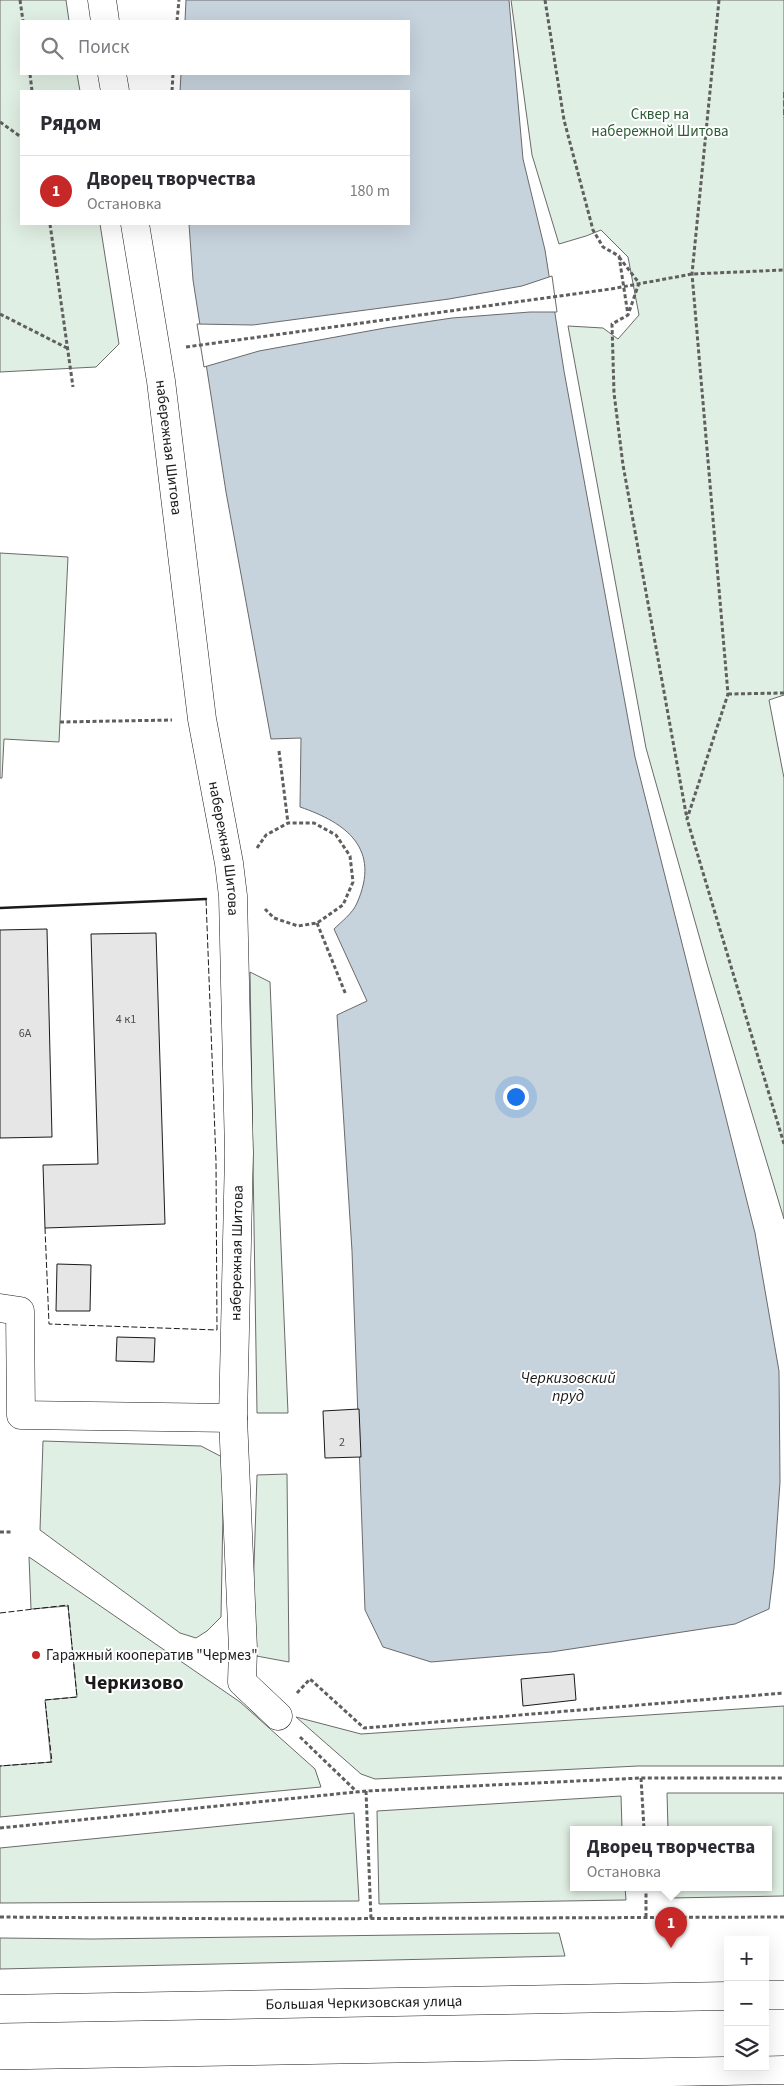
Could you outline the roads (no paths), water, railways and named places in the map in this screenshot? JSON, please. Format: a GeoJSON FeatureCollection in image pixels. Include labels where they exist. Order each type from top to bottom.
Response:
{"type":"FeatureCollection","features":[{"type":"Feature","properties":{"kind":"main road"},"geometry":{"type":"LineString","coordinates":[[102,0],[105,20]]}},
{"type":"Feature","properties":{"kind":"main road"},"geometry":{"type":"LineString","coordinates":[[112,75],[115,90]]}},
{"type":"Feature","properties":{"kind":"main road","name":"набережная Шитова"},"geometry":{"type":"LineString","coordinates":[[134,225],[161,381],[202,719],[229,863],[233,896],[239,1153],[233,1418],[243,1649],[242,1682],[278,1716]]}},
{"type":"Feature","properties":{"kind":"main road"},"geometry":{"type":"LineString","coordinates":[[0,1308],[20,1311],[21,1415],[233,1418]]}},
{"type":"Feature","properties":{"kind":"main road"},"geometry":{"type":"LineString","coordinates":[[769,1995],[784,1995]]}},
{"type":"Feature","properties":{"kind":"main road","name":"Большая Черкизовская улица"},"geometry":{"type":"LineString","coordinates":[[0,2009],[724,1996]]}},
{"type":"Feature","properties":{"kind":"main road"},"geometry":{"type":"LineString","coordinates":[[0,2084],[784,2070]]}},
{"type":"Feature","properties":{"kind":"water","name":"Черкизовский пруд"},"geometry":{"type":"Polygon","coordinates":[[[186,0],[509,0],[523,159],[545,250],[564,371],[635,757],[755,1233],[779,1371],[780,1482],[769,1609],[735,1624],[551,1652],[431,1662],[383,1647],[365,1610],[352,1251],[337,1015],[367,1001],[334,929],[350,914],[357,903],[363,884],[365,867],[362,853],[355,841],[345,830],[332,821],[300,807],[301,738],[271,739],[226,492],[193,280],[189,225],[410,225],[410,90],[180,90],[181,75],[410,75],[410,20],[185,20],[186,0]]]}},
{"type":"Feature","properties":{"kind":"place","name":"Гаражный кооператив \"Чермез\""},"geometry":{"type":"Point","coordinates":[36,1655]}},
{"type":"Feature","properties":{"kind":"place","name":"Дворец творчества"},"geometry":{"type":"Point","coordinates":[671,1948]}},
{"type":"Feature","properties":{"kind":"district","name":"Черкизово"},"geometry":{"type":"Point","coordinates":[134,1683]}},
{"type":"Feature","properties":{"kind":"park label","name":"Сквер на набережной Шитова"},"geometry":{"type":"Point","coordinates":[660,122]}}]}
